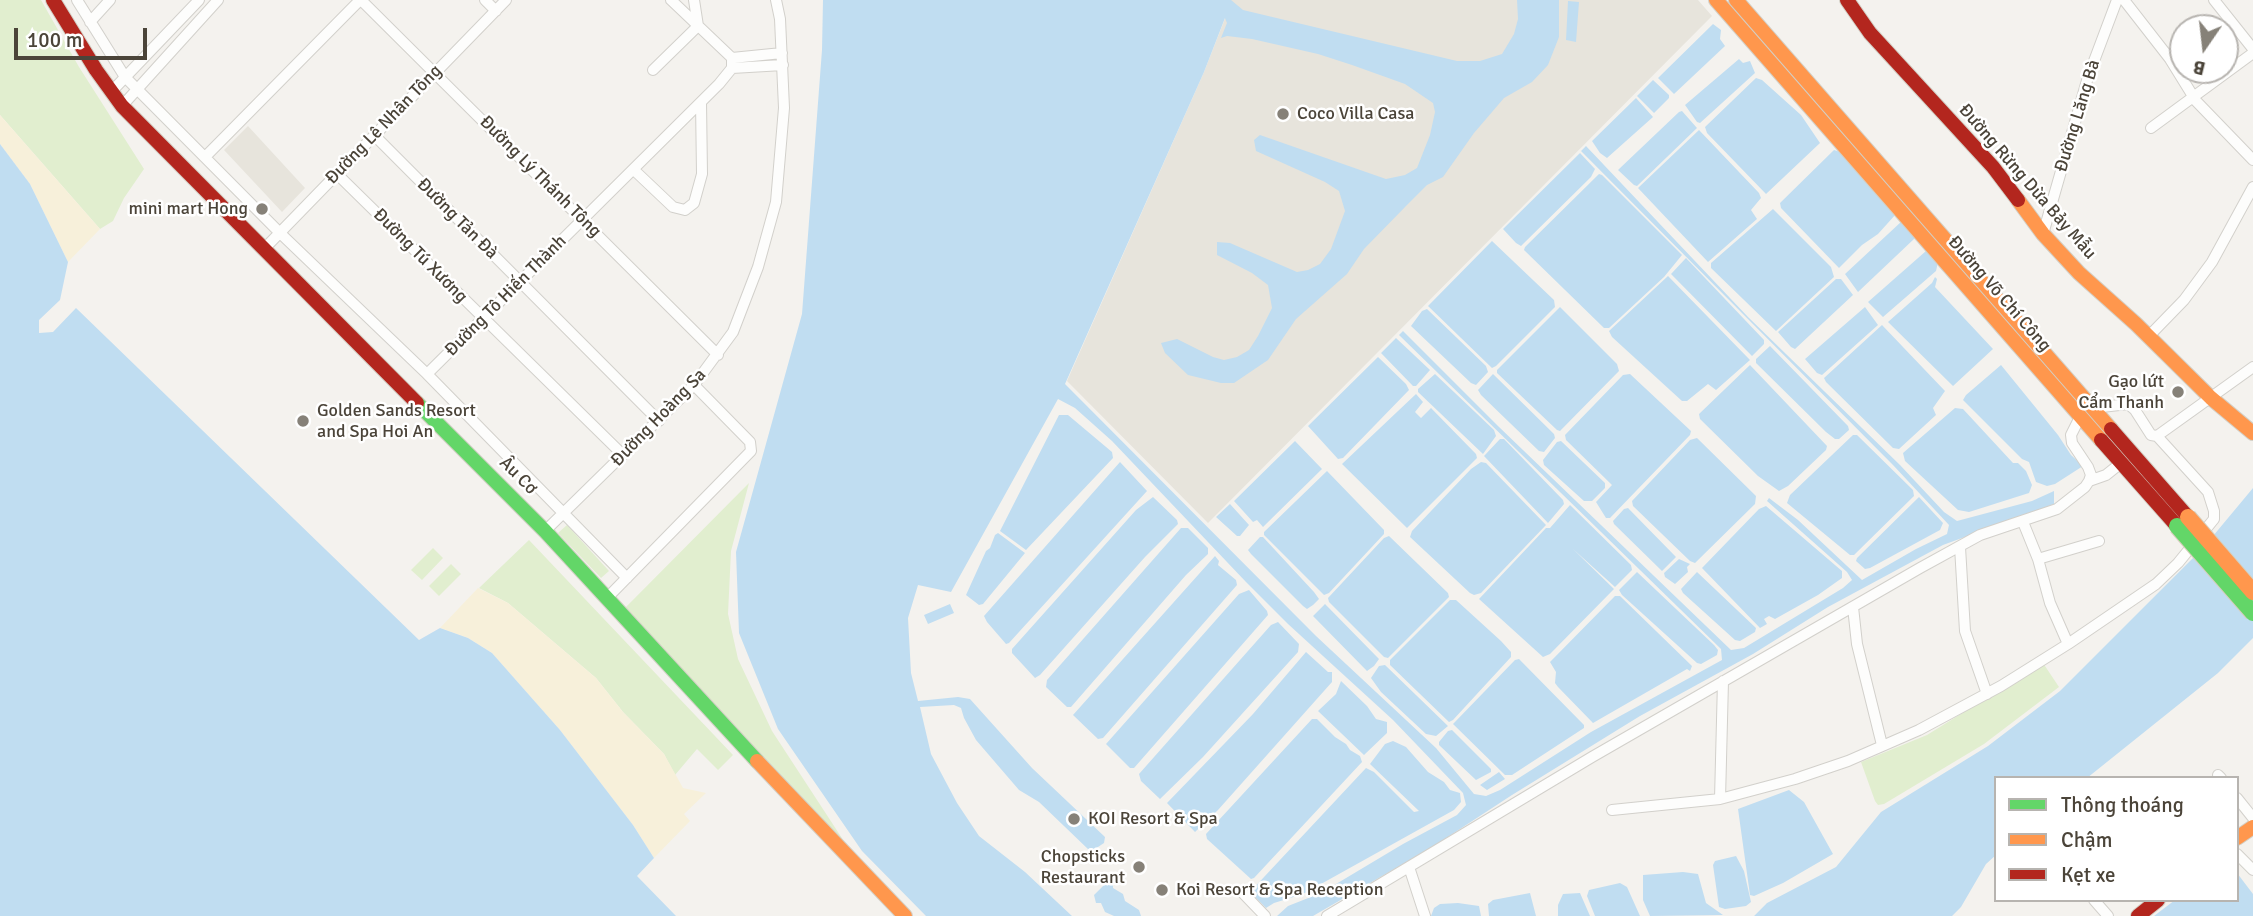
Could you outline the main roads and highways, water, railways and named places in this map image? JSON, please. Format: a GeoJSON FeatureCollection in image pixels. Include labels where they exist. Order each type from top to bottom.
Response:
{"type":"FeatureCollection","features":[{"type":"Feature","properties":{"kind":"main road","name":"Âu Cơ"},"geometry":{"type":"LineString","coordinates":[[53,0],[122,106],[545,531],[678,677],[905,916]]}},
{"type":"Feature","properties":{"kind":"main road","name":"Đường Võ Chí Công"},"geometry":{"type":"LineString","coordinates":[[1716,0],[2182,521],[2253,612]]}},
{"type":"Feature","properties":{"kind":"main road","name":"Đường Võ Chí Công"},"geometry":{"type":"LineString","coordinates":[[1735,0],[2087,413],[2121,463],[2253,592]]}},
{"type":"Feature","properties":{"kind":"main road","name":"Đường Rừng Dừa Bảy Mẫu"},"geometry":{"type":"LineString","coordinates":[[1847,0],[1870,33],[1993,167],[2043,234],[2079,273],[2149,336],[2211,398],[2253,433]]}},
{"type":"Feature","properties":{"kind":"main road"},"geometry":{"type":"LineString","coordinates":[[2138,916],[2156,902]]}},
{"type":"Feature","properties":{"kind":"water"},"geometry":{"type":"Polygon","coordinates":[[[823,0],[1231,0],[1243,10],[1457,61],[1480,61],[1502,54],[1514,34],[1518,19],[1517,0],[1559,0],[1559,37],[1548,65],[1532,82],[1504,98],[1474,133],[1443,177],[1427,185],[1364,249],[1347,274],[1296,319],[1268,360],[1234,383],[1221,383],[1188,375],[1165,353],[1161,343],[1177,339],[1224,360],[1249,350],[1258,336],[1272,308],[1268,285],[1252,273],[1217,255],[1217,242],[1230,243],[1297,272],[1308,270],[1320,264],[1331,249],[1345,211],[1339,191],[1256,151],[1254,140],[1260,135],[1386,179],[1405,175],[1417,168],[1430,135],[1435,112],[1433,103],[1405,84],[1352,65],[1252,39],[1227,36],[1221,38],[1227,23],[1225,18],[1204,72],[1065,384],[1316,636],[1436,748],[1474,794],[1486,796],[1500,790],[1591,732],[1722,660],[1721,649],[1399,335],[1403,331],[1731,650],[1744,648],[1852,580],[1847,572],[1767,501],[1769,498],[1798,520],[1862,580],[1947,534],[1949,525],[1893,465],[1581,151],[1586,146],[1748,317],[1900,465],[1944,512],[1957,521],[2032,501],[2054,491],[2054,504],[1943,545],[1828,607],[1753,654],[1640,716],[1434,846],[1313,916],[1277,916],[1288,906],[1321,893],[1457,815],[1466,805],[1463,793],[1393,720],[1246,582],[1112,441],[1075,408],[1058,399],[951,592],[918,585],[908,618],[911,673],[918,701],[958,697],[970,699],[1032,768],[1105,837],[1104,843],[1092,851],[1089,850],[1039,802],[1019,790],[976,740],[961,708],[954,705],[920,707],[931,754],[957,803],[979,836],[1025,872],[1072,916],[926,916],[862,851],[778,729],[739,633],[736,552],[802,314],[822,50],[823,0]]]}},
{"type":"Feature","properties":{"kind":"water"},"geometry":{"type":"Polygon","coordinates":[[[1568,1],[1579,2],[1576,42],[1566,40],[1568,1]]]}},
{"type":"Feature","properties":{"kind":"water"},"geometry":{"type":"Polygon","coordinates":[[[1713,24],[1721,30],[1720,39],[1725,46],[1674,94],[1658,78],[1713,24]]]}},
{"type":"Feature","properties":{"kind":"water"},"geometry":{"type":"Polygon","coordinates":[[[1739,59],[1743,63],[1750,61],[1755,73],[1700,123],[1697,122],[1685,105],[1739,59]]]}},
{"type":"Feature","properties":{"kind":"water"},"geometry":{"type":"Polygon","coordinates":[[[1756,78],[1762,80],[1801,115],[1820,143],[1766,194],[1707,133],[1705,127],[1756,78]]]}},
{"type":"Feature","properties":{"kind":"water"},"geometry":{"type":"Polygon","coordinates":[[[1653,80],[1669,95],[1654,113],[1637,96],[1653,80]]]}},
{"type":"Feature","properties":{"kind":"water"},"geometry":{"type":"Polygon","coordinates":[[[1636,98],[1653,117],[1607,158],[1592,141],[1636,98]]]}},
{"type":"Feature","properties":{"kind":"water"},"geometry":{"type":"Polygon","coordinates":[[[1682,111],[1697,128],[1637,186],[1634,185],[1618,170],[1682,111]]]}},
{"type":"Feature","properties":{"kind":"water"},"geometry":{"type":"Polygon","coordinates":[[[1699,130],[1761,198],[1751,210],[1757,219],[1708,262],[1638,188],[1699,130]]]}},
{"type":"Feature","properties":{"kind":"water"},"geometry":{"type":"Polygon","coordinates":[[[0,144],[30,184],[68,262],[60,300],[39,320],[39,333],[53,332],[76,308],[419,640],[440,628],[468,638],[492,653],[560,730],[633,825],[654,858],[637,876],[676,916],[0,916],[0,144]]]}},
{"type":"Feature","properties":{"kind":"water"},"geometry":{"type":"Polygon","coordinates":[[[1834,150],[1840,152],[1896,214],[1878,234],[1862,245],[1839,268],[1781,208],[1780,203],[1834,150]]]}},
{"type":"Feature","properties":{"kind":"water"},"geometry":{"type":"Polygon","coordinates":[[[1580,153],[1595,169],[1591,177],[1521,246],[1516,243],[1503,229],[1580,153]]]}},
{"type":"Feature","properties":{"kind":"water"},"geometry":{"type":"Polygon","coordinates":[[[1599,174],[1682,255],[1664,277],[1609,328],[1604,328],[1524,250],[1599,174]]]}},
{"type":"Feature","properties":{"kind":"water"},"geometry":{"type":"Polygon","coordinates":[[[1773,209],[1831,267],[1834,277],[1776,331],[1711,268],[1711,263],[1773,209]]]}},
{"type":"Feature","properties":{"kind":"water"},"geometry":{"type":"Polygon","coordinates":[[[1902,221],[1915,232],[1914,239],[1858,292],[1845,274],[1902,221]]]}},
{"type":"Feature","properties":{"kind":"water"},"geometry":{"type":"Polygon","coordinates":[[[1492,241],[1554,300],[1555,307],[1492,368],[1428,306],[1492,241]]]}},
{"type":"Feature","properties":{"kind":"water"},"geometry":{"type":"Polygon","coordinates":[[[1926,251],[1938,262],[1936,271],[1883,317],[1868,302],[1926,251]]]}},
{"type":"Feature","properties":{"kind":"water"},"geometry":{"type":"Polygon","coordinates":[[[1686,258],[1764,340],[1764,344],[1752,356],[1671,274],[1686,258]]]}},
{"type":"Feature","properties":{"kind":"water"},"geometry":{"type":"Polygon","coordinates":[[[1668,276],[1750,360],[1716,390],[1708,384],[1687,401],[1682,401],[1612,337],[1609,331],[1668,276]]]}},
{"type":"Feature","properties":{"kind":"water"},"geometry":{"type":"Polygon","coordinates":[[[1935,277],[1935,287],[1993,349],[1953,386],[1888,322],[1932,283],[1935,277]]]}},
{"type":"Feature","properties":{"kind":"water"},"geometry":{"type":"Polygon","coordinates":[[[1836,279],[1841,279],[1853,295],[1795,349],[1791,347],[1778,332],[1836,279]]]}},
{"type":"Feature","properties":{"kind":"water"},"geometry":{"type":"Polygon","coordinates":[[[1560,307],[1617,364],[1619,371],[1560,431],[1497,373],[1497,370],[1560,307]]]}},
{"type":"Feature","properties":{"kind":"water"},"geometry":{"type":"Polygon","coordinates":[[[1865,307],[1878,325],[1822,375],[1817,373],[1805,359],[1865,307]]]}},
{"type":"Feature","properties":{"kind":"water"},"geometry":{"type":"Polygon","coordinates":[[[1427,309],[1486,366],[1488,372],[1476,385],[1411,326],[1422,311],[1427,309]]]}},
{"type":"Feature","properties":{"kind":"water"},"geometry":{"type":"Polygon","coordinates":[[[1882,325],[1945,391],[1933,408],[1936,415],[1899,449],[1893,448],[1824,378],[1882,325]]]}},
{"type":"Feature","properties":{"kind":"water"},"geometry":{"type":"Polygon","coordinates":[[[1396,338],[1430,370],[1416,386],[1381,353],[1396,338]]]}},
{"type":"Feature","properties":{"kind":"water"},"geometry":{"type":"Polygon","coordinates":[[[1770,346],[1848,426],[1849,430],[1839,439],[1826,432],[1756,363],[1756,359],[1770,346]]]}},
{"type":"Feature","properties":{"kind":"water"},"geometry":{"type":"Polygon","coordinates":[[[1378,357],[1409,390],[1343,458],[1338,459],[1308,426],[1378,357]]]}},
{"type":"Feature","properties":{"kind":"water"},"geometry":{"type":"Polygon","coordinates":[[[1750,365],[1827,446],[1788,486],[1779,491],[1758,476],[1700,419],[1699,414],[1750,365]]]}},
{"type":"Feature","properties":{"kind":"water"},"geometry":{"type":"Polygon","coordinates":[[[2001,365],[2071,455],[2083,466],[2055,484],[2047,486],[2036,482],[2029,462],[2022,459],[1963,400],[2001,365]]]}},
{"type":"Feature","properties":{"kind":"water"},"geometry":{"type":"Polygon","coordinates":[[[1435,374],[1494,430],[1496,436],[1483,454],[1418,392],[1435,374]]]}},
{"type":"Feature","properties":{"kind":"water"},"geometry":{"type":"Polygon","coordinates":[[[1493,374],[1554,434],[1555,438],[1544,452],[1539,451],[1481,395],[1478,390],[1493,374]]]}},
{"type":"Feature","properties":{"kind":"water"},"geometry":{"type":"Polygon","coordinates":[[[1630,374],[1691,431],[1610,518],[1606,518],[1596,502],[1612,485],[1566,440],[1565,435],[1623,375],[1630,374]]]}},
{"type":"Feature","properties":{"kind":"water"},"geometry":{"type":"Polygon","coordinates":[[[1416,394],[1423,402],[1415,412],[1421,418],[1431,408],[1477,458],[1407,528],[1342,464],[1416,394]]]}},
{"type":"Feature","properties":{"kind":"water"},"geometry":{"type":"Polygon","coordinates":[[[1955,408],[1963,409],[2013,463],[2018,463],[2026,471],[2032,485],[2029,493],[1969,512],[1958,510],[1905,461],[1903,453],[1955,408]]]}},
{"type":"Feature","properties":{"kind":"water"},"geometry":{"type":"Polygon","coordinates":[[[1059,415],[1068,415],[1112,452],[1113,458],[1026,550],[1000,531],[1059,415]]]}},
{"type":"Feature","properties":{"kind":"water"},"geometry":{"type":"Polygon","coordinates":[[[1853,435],[1857,435],[1913,490],[1914,496],[1854,555],[1850,555],[1787,503],[1790,495],[1853,435]]]}},
{"type":"Feature","properties":{"kind":"water"},"geometry":{"type":"Polygon","coordinates":[[[1697,438],[1756,496],[1755,504],[1695,563],[1633,506],[1632,501],[1690,440],[1697,438]]]}},
{"type":"Feature","properties":{"kind":"water"},"geometry":{"type":"Polygon","coordinates":[[[1500,439],[1504,439],[1563,500],[1564,504],[1548,523],[1484,456],[1500,439]]]}},
{"type":"Feature","properties":{"kind":"water"},"geometry":{"type":"Polygon","coordinates":[[[1295,441],[1322,469],[1263,527],[1257,520],[1253,522],[1234,501],[1295,441]]]}},
{"type":"Feature","properties":{"kind":"water"},"geometry":{"type":"Polygon","coordinates":[[[1561,441],[1605,483],[1605,488],[1592,501],[1584,501],[1544,465],[1543,460],[1557,442],[1561,441]]]}},
{"type":"Feature","properties":{"kind":"water"},"geometry":{"type":"Polygon","coordinates":[[[1120,462],[1147,491],[1006,644],[984,616],[1120,462]]]}},
{"type":"Feature","properties":{"kind":"water"},"geometry":{"type":"Polygon","coordinates":[[[1481,462],[1486,463],[1546,525],[1481,593],[1474,595],[1410,537],[1412,531],[1471,469],[1481,462]]]}},
{"type":"Feature","properties":{"kind":"water"},"geometry":{"type":"Polygon","coordinates":[[[1327,471],[1384,530],[1384,534],[1329,593],[1324,595],[1264,532],[1327,471]]]}},
{"type":"Feature","properties":{"kind":"water"},"geometry":{"type":"Polygon","coordinates":[[[2253,488],[2253,638],[2218,673],[2089,776],[1994,776],[1994,857],[1986,864],[1961,907],[1952,916],[1754,916],[1767,903],[1836,867],[1881,812],[1988,746],[2060,691],[2203,548],[2253,488]]]}},
{"type":"Feature","properties":{"kind":"water"},"geometry":{"type":"Polygon","coordinates":[[[1153,497],[1178,524],[1035,678],[1012,653],[1012,649],[1136,510],[1153,497]]]}},
{"type":"Feature","properties":{"kind":"water"},"geometry":{"type":"Polygon","coordinates":[[[1919,497],[1943,523],[1940,530],[1865,569],[1856,561],[1857,558],[1919,497]]]}},
{"type":"Feature","properties":{"kind":"water"},"geometry":{"type":"Polygon","coordinates":[[[1230,504],[1249,525],[1240,536],[1216,517],[1230,504]]]}},
{"type":"Feature","properties":{"kind":"water"},"geometry":{"type":"Polygon","coordinates":[[[1570,505],[1631,565],[1632,570],[1615,587],[1573,549],[1614,589],[1550,654],[1543,657],[1479,599],[1570,505]]]}},
{"type":"Feature","properties":{"kind":"water"},"geometry":{"type":"Polygon","coordinates":[[[1766,506],[1842,571],[1842,578],[1775,619],[1769,616],[1764,619],[1767,624],[1760,628],[1702,568],[1759,509],[1766,506]]]}},
{"type":"Feature","properties":{"kind":"water"},"geometry":{"type":"Polygon","coordinates":[[[1628,508],[1676,557],[1662,571],[1614,524],[1613,521],[1628,508]]]}},
{"type":"Feature","properties":{"kind":"water"},"geometry":{"type":"Polygon","coordinates":[[[1181,528],[1188,528],[1208,548],[1208,554],[1186,575],[1071,707],[1067,707],[1046,687],[1047,680],[1181,528]]]}},
{"type":"Feature","properties":{"kind":"water"},"geometry":{"type":"Polygon","coordinates":[[[998,533],[1025,553],[983,604],[979,605],[966,595],[986,551],[998,533]]]}},
{"type":"Feature","properties":{"kind":"water"},"geometry":{"type":"Polygon","coordinates":[[[1389,536],[1449,597],[1388,658],[1329,602],[1328,598],[1384,538],[1389,536]]]}},
{"type":"Feature","properties":{"kind":"water"},"geometry":{"type":"Polygon","coordinates":[[[1263,537],[1314,592],[1319,599],[1313,605],[1307,609],[1303,606],[1251,554],[1248,550],[1263,537]]]}},
{"type":"Feature","properties":{"kind":"water"},"geometry":{"type":"Polygon","coordinates":[[[1215,556],[1219,561],[1218,565],[1236,580],[1237,585],[1103,738],[1098,739],[1073,715],[1215,556]]]}},
{"type":"Feature","properties":{"kind":"water"},"geometry":{"type":"Polygon","coordinates":[[[1679,559],[1690,564],[1687,567],[1688,572],[1675,584],[1665,577],[1664,573],[1679,559]]]}},
{"type":"Feature","properties":{"kind":"water"},"geometry":{"type":"Polygon","coordinates":[[[1637,572],[1714,645],[1718,650],[1717,655],[1701,664],[1697,663],[1622,595],[1619,590],[1637,572]]]}},
{"type":"Feature","properties":{"kind":"water"},"geometry":{"type":"Polygon","coordinates":[[[1697,572],[1756,628],[1755,632],[1740,641],[1735,640],[1683,593],[1681,589],[1697,572]]]}},
{"type":"Feature","properties":{"kind":"water"},"geometry":{"type":"Polygon","coordinates":[[[1249,590],[1268,615],[1134,768],[1130,768],[1106,744],[1239,594],[1249,590]]]}},
{"type":"Feature","properties":{"kind":"water"},"geometry":{"type":"Polygon","coordinates":[[[1615,596],[1620,596],[1692,666],[1690,671],[1687,669],[1593,723],[1555,683],[1556,672],[1550,662],[1615,596]]]}},
{"type":"Feature","properties":{"kind":"water"},"geometry":{"type":"Polygon","coordinates":[[[1450,600],[1456,600],[1501,641],[1511,652],[1511,657],[1449,722],[1390,665],[1390,660],[1450,600]]]}},
{"type":"Feature","properties":{"kind":"water"},"geometry":{"type":"Polygon","coordinates":[[[950,604],[954,613],[928,624],[924,615],[950,604]]]}},
{"type":"Feature","properties":{"kind":"water"},"geometry":{"type":"Polygon","coordinates":[[[1325,604],[1379,659],[1367,671],[1313,616],[1325,604]]]}},
{"type":"Feature","properties":{"kind":"water"},"geometry":{"type":"Polygon","coordinates":[[[1278,622],[1299,644],[1298,652],[1203,757],[1160,799],[1141,781],[1139,774],[1271,625],[1278,622]]]}},
{"type":"Feature","properties":{"kind":"water"},"geometry":{"type":"Polygon","coordinates":[[[1306,652],[1328,672],[1332,672],[1332,682],[1218,810],[1195,832],[1167,803],[1253,714],[1306,652]]]}},
{"type":"Feature","properties":{"kind":"water"},"geometry":{"type":"Polygon","coordinates":[[[1519,659],[1584,728],[1512,775],[1505,775],[1453,724],[1519,659]]]}},
{"type":"Feature","properties":{"kind":"water"},"geometry":{"type":"Polygon","coordinates":[[[1385,665],[1448,726],[1436,736],[1426,734],[1381,692],[1371,678],[1379,666],[1385,665]]]}},
{"type":"Feature","properties":{"kind":"water"},"geometry":{"type":"Polygon","coordinates":[[[1341,681],[1367,706],[1376,719],[1387,722],[1387,733],[1364,755],[1318,711],[1336,694],[1341,681]]]}},
{"type":"Feature","properties":{"kind":"water"},"geometry":{"type":"Polygon","coordinates":[[[1312,719],[1317,719],[1360,756],[1362,762],[1251,879],[1207,839],[1206,834],[1312,719]]]}},
{"type":"Feature","properties":{"kind":"water"},"geometry":{"type":"Polygon","coordinates":[[[1452,730],[1491,772],[1476,780],[1439,745],[1448,731],[1452,730]]]}},
{"type":"Feature","properties":{"kind":"water"},"geometry":{"type":"Polygon","coordinates":[[[1393,741],[1406,747],[1428,772],[1444,782],[1450,790],[1460,793],[1461,802],[1454,810],[1303,894],[1266,908],[1250,892],[1366,768],[1374,772],[1414,812],[1419,811],[1370,764],[1385,744],[1393,741]]]}},
{"type":"Feature","properties":{"kind":"water"},"geometry":{"type":"Polygon","coordinates":[[[1499,772],[1505,779],[1487,790],[1480,785],[1499,772]]]}},
{"type":"Feature","properties":{"kind":"water"},"geometry":{"type":"Polygon","coordinates":[[[1789,790],[1804,802],[1833,854],[1783,883],[1754,896],[1750,895],[1738,809],[1789,790]]]}},
{"type":"Feature","properties":{"kind":"water"},"geometry":{"type":"Polygon","coordinates":[[[1736,856],[1744,871],[1751,902],[1746,906],[1725,909],[1719,907],[1713,865],[1715,861],[1736,856]]]}},
{"type":"Feature","properties":{"kind":"water"},"geometry":{"type":"Polygon","coordinates":[[[1683,872],[1698,874],[1706,903],[1723,915],[1650,916],[1643,900],[1643,875],[1683,872]]]}},
{"type":"Feature","properties":{"kind":"water"},"geometry":{"type":"Polygon","coordinates":[[[2239,876],[2253,894],[2253,916],[2154,916],[2172,902],[2239,902],[2239,876]]]}},
{"type":"Feature","properties":{"kind":"water"},"geometry":{"type":"Polygon","coordinates":[[[1107,882],[1113,883],[1113,888],[1123,894],[1125,901],[1139,910],[1141,916],[1114,916],[1105,912],[1101,903],[1096,903],[1094,895],[1107,882]]]}},
{"type":"Feature","properties":{"kind":"water"},"geometry":{"type":"Polygon","coordinates":[[[1620,883],[1627,887],[1640,916],[1595,916],[1587,896],[1589,890],[1620,883]]]}},
{"type":"Feature","properties":{"kind":"water"},"geometry":{"type":"Polygon","coordinates":[[[1530,893],[1536,916],[1489,916],[1488,904],[1493,900],[1530,893]]]}},
{"type":"Feature","properties":{"kind":"water"},"geometry":{"type":"Polygon","coordinates":[[[1580,893],[1590,916],[1558,916],[1558,905],[1563,894],[1580,893]]]}},
{"type":"Feature","properties":{"kind":"water"},"geometry":{"type":"Polygon","coordinates":[[[1440,904],[1479,906],[1481,916],[1431,916],[1434,908],[1440,904]]]}},
{"type":"Feature","properties":{"kind":"place","name":"Coco Villa Casa"},"geometry":{"type":"Point","coordinates":[1283,114]}},
{"type":"Feature","properties":{"kind":"place","name":"mini mart Hong"},"geometry":{"type":"Point","coordinates":[262,209]}},
{"type":"Feature","properties":{"kind":"place","name":"Gạo lứt Cẩm Thanh"},"geometry":{"type":"Point","coordinates":[2178,392]}},
{"type":"Feature","properties":{"kind":"place","name":"Golden Sands Resort and Spa Hoi An"},"geometry":{"type":"Point","coordinates":[303,421]}},
{"type":"Feature","properties":{"kind":"place","name":"KOI Resort & Spa"},"geometry":{"type":"Point","coordinates":[1074,819]}},
{"type":"Feature","properties":{"kind":"place","name":"Chopsticks Restaurant"},"geometry":{"type":"Point","coordinates":[1139,867]}},
{"type":"Feature","properties":{"kind":"place","name":"Koi Resort & Spa Reception"},"geometry":{"type":"Point","coordinates":[1162,890]}}]}
